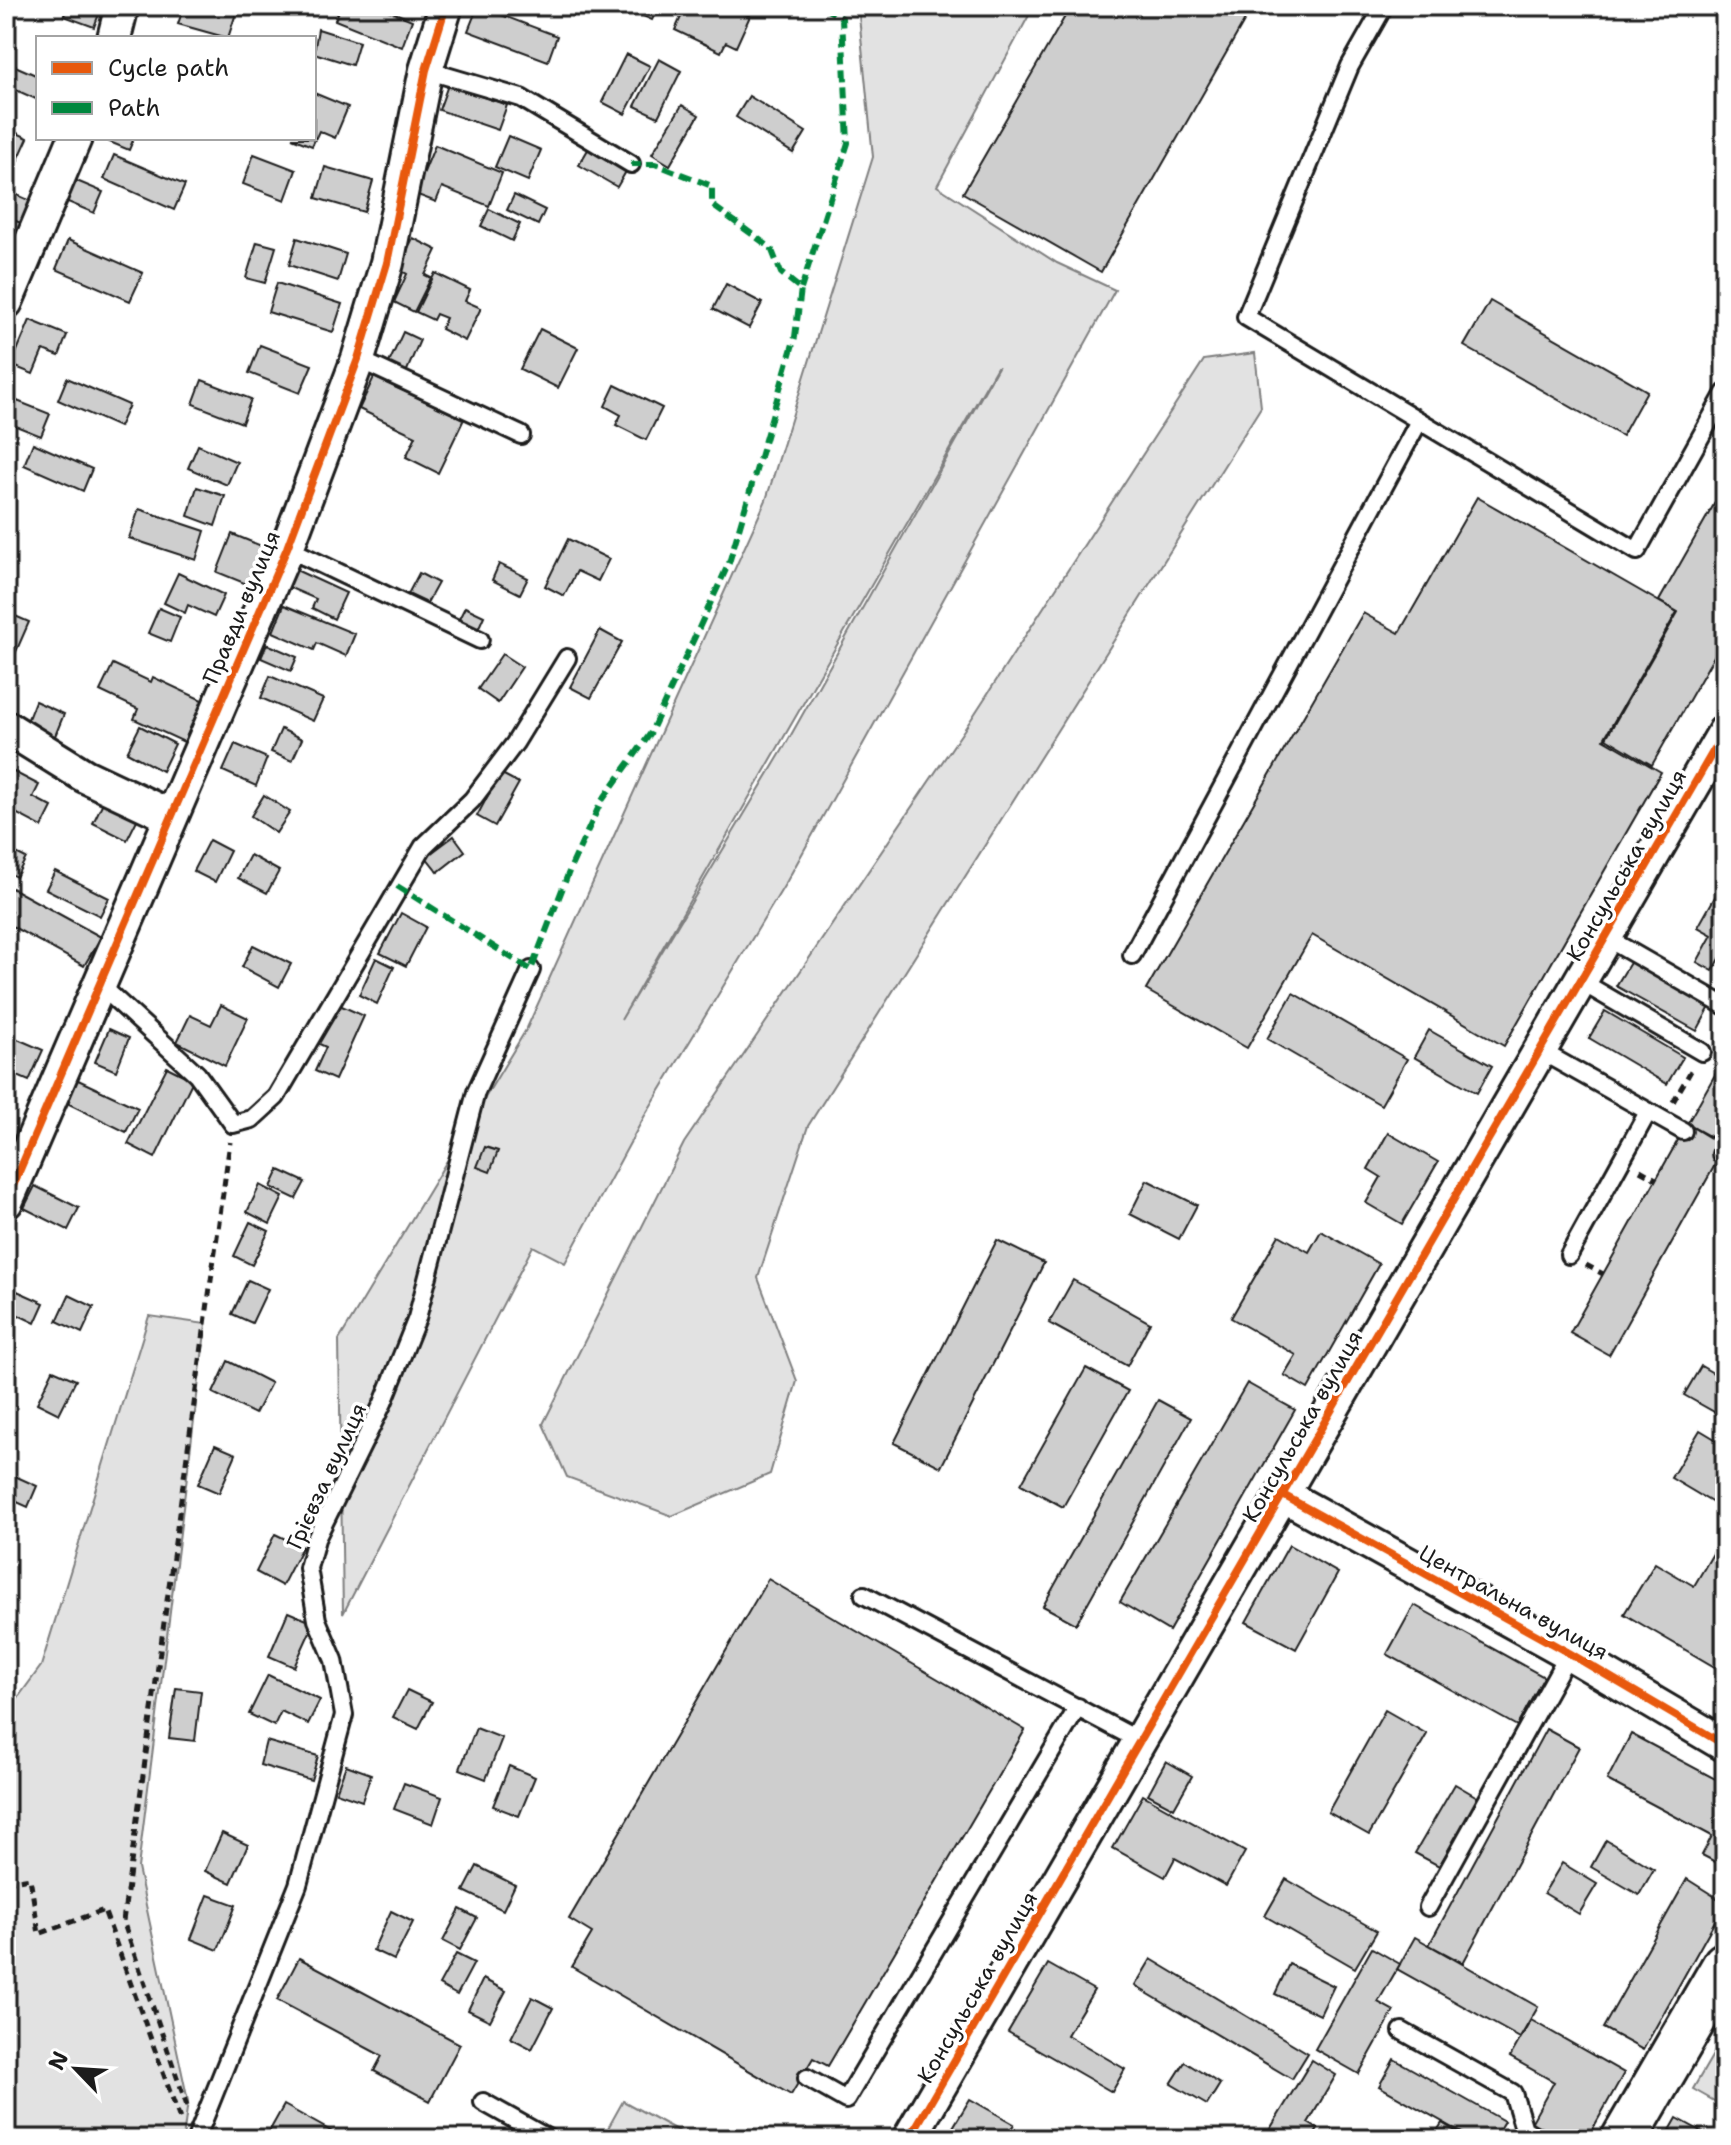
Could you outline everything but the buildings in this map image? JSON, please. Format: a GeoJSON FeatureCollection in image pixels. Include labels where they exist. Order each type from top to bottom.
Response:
{"type":"FeatureCollection","features":[{"type":"Feature","properties":{"kind":"main road"},"geometry":{"type":"LineString","coordinates":[[1624,2139],[1725,1965]]}},
{"type":"Feature","properties":{"kind":"street"},"geometry":{"type":"LineString","coordinates":[[114,36],[122,6]]}},
{"type":"Feature","properties":{"kind":"street","name":"Правди вулиця"},"geometry":{"type":"LineString","coordinates":[[6,1202],[287,548],[358,359],[387,263],[426,70],[446,6]]}},
{"type":"Feature","properties":{"kind":"street"},"geometry":{"type":"LineString","coordinates":[[6,302],[74,140]]}},
{"type":"Feature","properties":{"kind":"street"},"geometry":{"type":"LineString","coordinates":[[6,727],[85,776],[170,816]]}},
{"type":"Feature","properties":{"kind":"street","name":"Консульська вулиця"},"geometry":{"type":"LineString","coordinates":[[909,2139],[1725,731]]}},
{"type":"Feature","properties":{"kind":"street","name":"Центральна вулиця"},"geometry":{"type":"LineString","coordinates":[[1283,1495],[1569,1653],[1725,1745]]}},
{"type":"Feature","properties":{"kind":"lane"},"geometry":{"type":"LineString","coordinates":[[1384,6],[1350,66],[1246,317],[1637,551],[1725,393]]}},
{"type":"Feature","properties":{"kind":"lane"},"geometry":{"type":"LineString","coordinates":[[426,70],[521,98],[631,164]]}},
{"type":"Feature","properties":{"kind":"lane"},"geometry":{"type":"LineString","coordinates":[[358,359],[521,435]]}},
{"type":"Feature","properties":{"kind":"lane"},"geometry":{"type":"LineString","coordinates":[[1132,955],[1419,421]]}},
{"type":"Feature","properties":{"kind":"lane"},"geometry":{"type":"LineString","coordinates":[[287,548],[480,640]]}},
{"type":"Feature","properties":{"kind":"lane"},"geometry":{"type":"LineString","coordinates":[[100,985],[197,1074],[233,1124],[252,1119],[276,1097],[423,847],[472,800],[515,743],[567,658]]}},
{"type":"Feature","properties":{"kind":"lane"},"geometry":{"type":"LineString","coordinates":[[1605,937],[1725,1006]]}},
{"type":"Feature","properties":{"kind":"lane","name":"Грієвза вулиця"},"geometry":{"type":"LineString","coordinates":[[192,2133],[298,1885],[344,1715],[334,1660],[317,1620],[308,1568],[316,1539],[383,1403],[417,1318],[476,1092],[531,970]]}},
{"type":"Feature","properties":{"kind":"lane"},"geometry":{"type":"LineString","coordinates":[[1580,981],[1702,1052]]}},
{"type":"Feature","properties":{"kind":"lane"},"geometry":{"type":"LineString","coordinates":[[1539,1050],[1683,1131]]}},
{"type":"Feature","properties":{"kind":"lane"},"geometry":{"type":"LineString","coordinates":[[1569,1255],[1648,1112]]}},
{"type":"Feature","properties":{"kind":"lane"},"geometry":{"type":"LineString","coordinates":[[864,1595],[1140,1741]]}},
{"type":"Feature","properties":{"kind":"lane"},"geometry":{"type":"LineString","coordinates":[[1428,1907],[1569,1653]]}},
{"type":"Feature","properties":{"kind":"lane"},"geometry":{"type":"LineString","coordinates":[[807,2078],[846,2100],[1078,1707]]}},
{"type":"Feature","properties":{"kind":"lane"},"geometry":{"type":"LineString","coordinates":[[1402,2031],[1513,2093],[1524,2129],[1541,2139]]}},
{"type":"Feature","properties":{"kind":"lane"},"geometry":{"type":"LineString","coordinates":[[483,2102],[549,2139]]}},
{"type":"Feature","properties":{"kind":"path"},"geometry":{"type":"LineString","coordinates":[[192,2133],[187,2102],[123,1921],[233,1124]]}},
{"type":"Feature","properties":{"kind":"path"},"geometry":{"type":"LineString","coordinates":[[6,1882],[30,1878],[39,1934],[104,1910],[177,2109]]}},
{"type":"Feature","properties":{"kind":"shaded area"},"geometry":{"type":"Polygon","coordinates":[[[858,6],[1034,6],[937,186],[1057,263],[1115,290],[787,881],[644,1117],[565,1263],[533,1246],[343,1614],[339,1340],[527,1028],[766,500],[873,157],[858,6]],[[998,367],[621,1020],[782,751],[998,367]]]}},
{"type":"Feature","properties":{"kind":"shaded area"},"geometry":{"type":"Polygon","coordinates":[[[1255,353],[1261,407],[808,1126],[758,1278],[797,1381],[770,1474],[672,1516],[567,1477],[543,1424],[684,1143],[970,721],[1204,360],[1255,353]]]}},
{"type":"Feature","properties":{"kind":"shaded area"},"geometry":{"type":"Polygon","coordinates":[[[149,1316],[206,1324],[138,1868],[188,2101],[183,2139],[6,2139],[6,1714],[41,1666],[149,1316]]]}},
{"type":"Feature","properties":{"kind":"shaded area"},"geometry":{"type":"Polygon","coordinates":[[[1725,2034],[1725,2107],[1693,2089],[1725,2034]]]}},
{"type":"Feature","properties":{"kind":"shaded area"},"geometry":{"type":"Polygon","coordinates":[[[623,2101],[693,2139],[602,2139],[623,2101]]]}},
{"type":"Feature","properties":{"kind":"marked path"},"geometry":{"type":"LineString","coordinates":[[801,289],[848,143],[842,18],[820,6]]}},
{"type":"Feature","properties":{"kind":"marked path"},"geometry":{"type":"LineString","coordinates":[[397,886],[531,970],[570,869],[601,802],[650,734],[729,563],[795,337],[801,289],[781,273],[771,248],[712,205],[712,186],[655,164],[631,164]]}},
{"type":"Feature","properties":{"kind":"cycle path"},"geometry":{"type":"LineString","coordinates":[[6,1202],[287,548],[358,359],[387,263],[426,70],[446,6]]}},
{"type":"Feature","properties":{"kind":"cycle path"},"geometry":{"type":"LineString","coordinates":[[909,2139],[1725,731]]}},
{"type":"Feature","properties":{"kind":"cycle path"},"geometry":{"type":"LineString","coordinates":[[1283,1495],[1569,1653],[1725,1745]]}}]}
